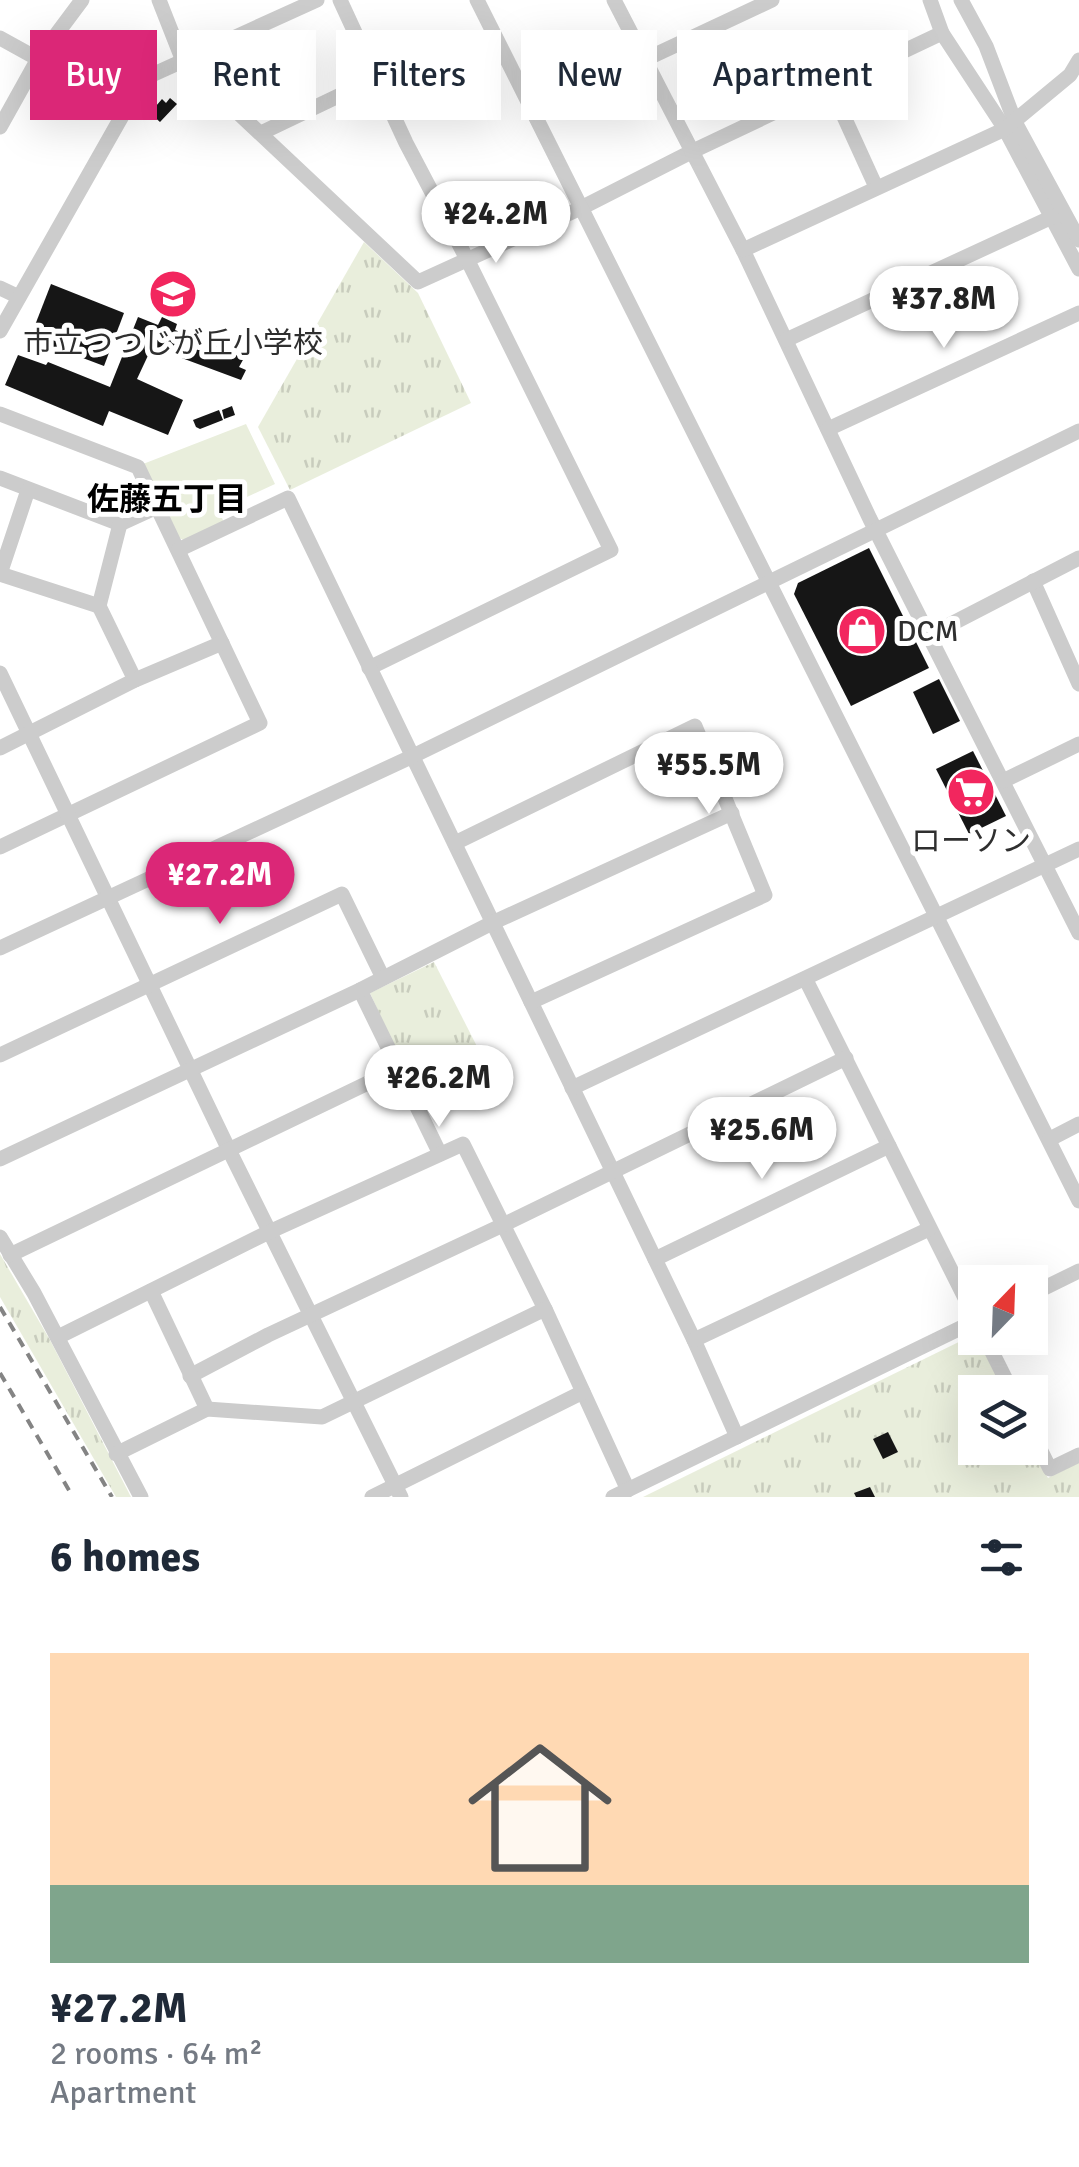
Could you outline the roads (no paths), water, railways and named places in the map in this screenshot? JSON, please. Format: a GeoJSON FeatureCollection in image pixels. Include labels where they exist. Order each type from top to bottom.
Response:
{"type":"FeatureCollection","features":[{"type":"Feature","properties":{"kind":"street"},"geometry":{"type":"LineString","coordinates":[[59,30],[82,0]]}},
{"type":"Feature","properties":{"kind":"street"},"geometry":{"type":"LineString","coordinates":[[160,0],[177,45]]}},
{"type":"Feature","properties":{"kind":"street"},"geometry":{"type":"LineString","coordinates":[[251,30],[317,0]]}},
{"type":"Feature","properties":{"kind":"street"},"geometry":{"type":"LineString","coordinates":[[340,0],[354,30]]}},
{"type":"Feature","properties":{"kind":"street"},"geometry":{"type":"LineString","coordinates":[[477,0],[1079,1201]]}},
{"type":"Feature","properties":{"kind":"street"},"geometry":{"type":"LineString","coordinates":[[614,0],[629,30]]}},
{"type":"Feature","properties":{"kind":"street"},"geometry":{"type":"LineString","coordinates":[[657,54],[772,0]]}},
{"type":"Feature","properties":{"kind":"street"},"geometry":{"type":"LineString","coordinates":[[930,0],[942,34],[1010,125],[1079,240]]}},
{"type":"Feature","properties":{"kind":"street"},"geometry":{"type":"LineString","coordinates":[[961,0],[986,46],[1010,125],[1079,269]]}},
{"type":"Feature","properties":{"kind":"street"},"geometry":{"type":"LineString","coordinates":[[908,50],[942,34]]}},
{"type":"Feature","properties":{"kind":"street"},"geometry":{"type":"LineString","coordinates":[[0,38],[30,54]]}},
{"type":"Feature","properties":{"kind":"street"},"geometry":{"type":"LineString","coordinates":[[744,250],[1010,125],[1074,78],[1079,60]]}},
{"type":"Feature","properties":{"kind":"street"},"geometry":{"type":"LineString","coordinates":[[0,330],[143,79],[177,64]]}},
{"type":"Feature","properties":{"kind":"street"},"geometry":{"type":"LineString","coordinates":[[0,126],[30,72]]}},
{"type":"Feature","properties":{"kind":"street"},"geometry":{"type":"LineString","coordinates":[[657,84],[744,250],[876,529],[1079,933]]}},
{"type":"Feature","properties":{"kind":"street"},"geometry":{"type":"LineString","coordinates":[[261,133],[336,97]]}},
{"type":"Feature","properties":{"kind":"street"},"geometry":{"type":"LineString","coordinates":[[247,120],[418,282],[581,208],[757,120]]}},
{"type":"Feature","properties":{"kind":"street"},"geometry":{"type":"LineString","coordinates":[[369,668],[611,550],[395,120]]}},
{"type":"Feature","properties":{"kind":"street"},"geometry":{"type":"LineString","coordinates":[[845,120],[876,187]]}},
{"type":"Feature","properties":{"kind":"street"},"geometry":{"type":"LineString","coordinates":[[786,340],[1052,217]]}},
{"type":"Feature","properties":{"kind":"street"},"geometry":{"type":"LineString","coordinates":[[0,288],[19,298]]}},
{"type":"Feature","properties":{"kind":"street"},"geometry":{"type":"LineString","coordinates":[[828,429],[1079,313]]}},
{"type":"Feature","properties":{"kind":"street"},"geometry":{"type":"LineString","coordinates":[[0,414],[138,467],[260,724],[0,848]]}},
{"type":"Feature","properties":{"kind":"street"},"geometry":{"type":"LineString","coordinates":[[0,948],[412,757],[1079,432]]}},
{"type":"Feature","properties":{"kind":"street"},"geometry":{"type":"LineString","coordinates":[[0,478],[120,524],[157,508]]}},
{"type":"Feature","properties":{"kind":"street"},"geometry":{"type":"LineString","coordinates":[[28,490],[0,574],[100,606]]}},
{"type":"Feature","properties":{"kind":"street"},"geometry":{"type":"LineString","coordinates":[[178,550],[288,498],[694,1340],[737,1437]]}},
{"type":"Feature","properties":{"kind":"street"},"geometry":{"type":"LineString","coordinates":[[120,524],[100,606],[135,680]]}},
{"type":"Feature","properties":{"kind":"street"},"geometry":{"type":"LineString","coordinates":[[930,634],[1079,558]]}},
{"type":"Feature","properties":{"kind":"street"},"geometry":{"type":"LineString","coordinates":[[1033,581],[1079,683]]}},
{"type":"Feature","properties":{"kind":"street"},"geometry":{"type":"LineString","coordinates":[[0,748],[135,680],[222,643]]}},
{"type":"Feature","properties":{"kind":"street"},"geometry":{"type":"LineString","coordinates":[[0,674],[398,1491]]}},
{"type":"Feature","properties":{"kind":"street"},"geometry":{"type":"LineString","coordinates":[[454,842],[695,726],[765,895],[531,1002]]}},
{"type":"Feature","properties":{"kind":"street"},"geometry":{"type":"LineString","coordinates":[[1003,782],[1079,744]]}},
{"type":"Feature","properties":{"kind":"street"},"geometry":{"type":"LineString","coordinates":[[0,1160],[732,813]]}},
{"type":"Feature","properties":{"kind":"street"},"geometry":{"type":"LineString","coordinates":[[572,1088],[1079,849]]}},
{"type":"Feature","properties":{"kind":"street"},"geometry":{"type":"LineString","coordinates":[[0,1055],[342,894],[383,978]]}},
{"type":"Feature","properties":{"kind":"street"},"geometry":{"type":"LineString","coordinates":[[806,980],[958,1286]]}},
{"type":"Feature","properties":{"kind":"street"},"geometry":{"type":"LineString","coordinates":[[360,990],[440,1154]]}},
{"type":"Feature","properties":{"kind":"street"},"geometry":{"type":"LineString","coordinates":[[190,1376],[846,1058]]}},
{"type":"Feature","properties":{"kind":"street"},"geometry":{"type":"LineString","coordinates":[[10,1255],[397,1070]]}},
{"type":"Feature","properties":{"kind":"street"},"geometry":{"type":"LineString","coordinates":[[1050,1139],[1079,1124]]}},
{"type":"Feature","properties":{"kind":"street"},"geometry":{"type":"LineString","coordinates":[[58,1337],[270,1232],[464,1144],[584,1392],[621,1493],[958,1328]]}},
{"type":"Feature","properties":{"kind":"street"},"geometry":{"type":"LineString","coordinates":[[654,1259],[889,1146]]}},
{"type":"Feature","properties":{"kind":"street"},"geometry":{"type":"LineString","coordinates":[[694,1340],[930,1229]]}},
{"type":"Feature","properties":{"kind":"street"},"geometry":{"type":"LineString","coordinates":[[0,1237],[58,1337],[141,1497]]}},
{"type":"Feature","properties":{"kind":"street"},"geometry":{"type":"LineString","coordinates":[[1048,1287],[1079,1272]]}},
{"type":"Feature","properties":{"kind":"street"},"geometry":{"type":"LineString","coordinates":[[150,1290],[206,1409]]}},
{"type":"Feature","properties":{"kind":"street"},"geometry":{"type":"LineString","coordinates":[[116,1454],[206,1409],[322,1417],[545,1308]]}},
{"type":"Feature","properties":{"kind":"street"},"geometry":{"type":"LineString","coordinates":[[372,1497],[398,1491],[584,1392]]}},
{"type":"Feature","properties":{"kind":"street"},"geometry":{"type":"LineString","coordinates":[[1048,1465],[1050,1470],[1079,1455]]}},
{"type":"Feature","properties":{"kind":"railway"},"geometry":{"type":"LineString","coordinates":[[0,1307],[112,1497]]}},
{"type":"Feature","properties":{"kind":"railway"},"geometry":{"type":"LineString","coordinates":[[0,1373],[73,1497]]}},
{"type":"Feature","properties":{"kind":"place","name":"市立つつじが丘小学校"},"geometry":{"type":"Point","coordinates":[173,294]}},
{"type":"Feature","properties":{"kind":"place","name":"DCM"},"geometry":{"type":"Point","coordinates":[862,631]}},
{"type":"Feature","properties":{"kind":"place","name":"ローソン"},"geometry":{"type":"Point","coordinates":[971,792]}},
{"type":"Feature","properties":{"kind":"district","name":"佐藤五丁目"},"geometry":{"type":"Point","coordinates":[167,499]}}]}
